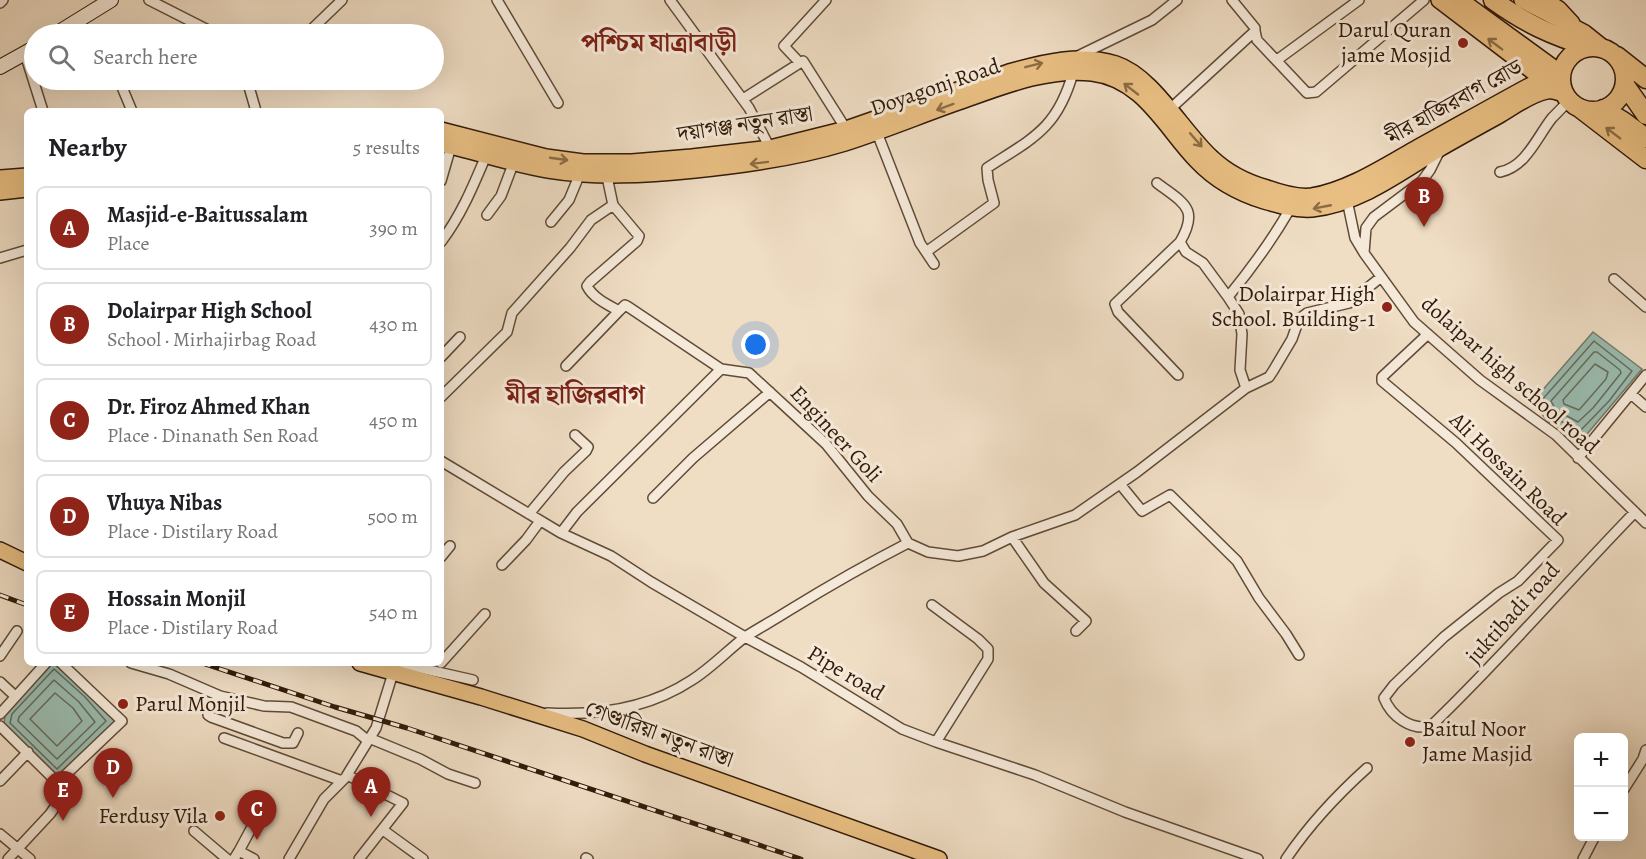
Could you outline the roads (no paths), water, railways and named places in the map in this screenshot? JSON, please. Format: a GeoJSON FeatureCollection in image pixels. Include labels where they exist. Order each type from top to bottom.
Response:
{"type":"FeatureCollection","features":[{"type":"Feature","properties":{"kind":"highway"},"geometry":{"type":"LineString","coordinates":[[1458,0],[1561,75]]}},
{"type":"Feature","properties":{"kind":"highway"},"geometry":{"type":"LineString","coordinates":[[1493,0],[1528,23],[1626,71],[1646,116]]}},
{"type":"Feature","properties":{"kind":"highway"},"geometry":{"type":"LineString","coordinates":[[1626,71],[1580,50],[1569,58],[1561,75],[1561,85],[1571,100],[1646,159]]}},
{"type":"Feature","properties":{"kind":"highway"},"geometry":{"type":"LineString","coordinates":[[1571,100],[1587,110],[1603,109],[1619,98],[1626,71]]}},
{"type":"Feature","properties":{"kind":"highway"},"geometry":{"type":"LineString","coordinates":[[1603,109],[1646,138]]}},
{"type":"Feature","properties":{"kind":"main road"},"geometry":{"type":"LineString","coordinates":[[72,24],[111,0]]}},
{"type":"Feature","properties":{"kind":"main road"},"geometry":{"type":"LineString","coordinates":[[1439,0],[1571,100]]}},
{"type":"Feature","properties":{"kind":"main road"},"geometry":{"type":"LineString","coordinates":[[1522,0],[1595,39],[1626,71]]}},
{"type":"Feature","properties":{"kind":"main road"},"geometry":{"type":"LineString","coordinates":[[1545,0],[1559,9],[1578,28]]}},
{"type":"Feature","properties":{"kind":"main road"},"geometry":{"type":"LineString","coordinates":[[0,67],[24,54]]}},
{"type":"Feature","properties":{"kind":"main road","name":"দয়াগঞ্জ নতুন রাস্তা"},"geometry":{"type":"LineString","coordinates":[[447,138],[515,157],[546,158],[582,168],[605,169],[770,148],[846,129],[874,125],[1035,64],[1073,65],[1102,61],[1126,69],[1140,79],[1211,157],[1227,171],[1247,182],[1283,193],[1303,196],[1343,187],[1392,170]]}},
{"type":"Feature","properties":{"kind":"main road"},"geometry":{"type":"LineString","coordinates":[[1073,65],[1120,81],[1149,104],[1195,160],[1221,182],[1246,196],[1290,209],[1318,208],[1347,200],[1392,170]]}},
{"type":"Feature","properties":{"kind":"main road","name":"মীর হাজিরবাগ রোড"},"geometry":{"type":"LineString","coordinates":[[1392,170],[1542,79],[1561,75]]}},
{"type":"Feature","properties":{"kind":"main road"},"geometry":{"type":"LineString","coordinates":[[1438,143],[1540,93],[1555,92],[1571,100]]}},
{"type":"Feature","properties":{"kind":"main road","name":"Doyagonj Road"},"geometry":{"type":"LineString","coordinates":[[605,169],[685,171],[771,162],[815,152],[874,125]]}},
{"type":"Feature","properties":{"kind":"main road"},"geometry":{"type":"LineString","coordinates":[[0,550],[24,558]]}},
{"type":"Feature","properties":{"kind":"main road","name":"গেণ্ডারিয়া নতুন রাস্তা"},"geometry":{"type":"LineString","coordinates":[[395,668],[583,729],[645,754],[939,859]]}},
{"type":"Feature","properties":{"kind":"street"},"geometry":{"type":"LineString","coordinates":[[149,0],[196,24]]}},
{"type":"Feature","properties":{"kind":"street"},"geometry":{"type":"LineString","coordinates":[[317,24],[342,0]]}},
{"type":"Feature","properties":{"kind":"street"},"geometry":{"type":"LineString","coordinates":[[497,0],[558,103]]}},
{"type":"Feature","properties":{"kind":"street"},"geometry":{"type":"LineString","coordinates":[[670,0],[743,99],[770,148]]}},
{"type":"Feature","properties":{"kind":"street"},"geometry":{"type":"LineString","coordinates":[[800,63],[784,46],[826,0]]}},
{"type":"Feature","properties":{"kind":"street"},"geometry":{"type":"LineString","coordinates":[[926,252],[994,203],[987,168],[1037,136],[1049,123],[1066,98],[1073,65],[1152,20],[1177,0]]}},
{"type":"Feature","properties":{"kind":"street"},"geometry":{"type":"LineString","coordinates":[[1232,0],[1255,28],[1257,40],[1307,93],[1316,92],[1424,0]]}},
{"type":"Feature","properties":{"kind":"street"},"geometry":{"type":"LineString","coordinates":[[1277,60],[1359,0]]}},
{"type":"Feature","properties":{"kind":"street"},"geometry":{"type":"LineString","coordinates":[[1169,110],[1255,31]]}},
{"type":"Feature","properties":{"kind":"street"},"geometry":{"type":"LineString","coordinates":[[743,99],[803,61],[846,129]]}},
{"type":"Feature","properties":{"kind":"street"},"geometry":{"type":"LineString","coordinates":[[38,90],[42,108]]}},
{"type":"Feature","properties":{"kind":"street"},"geometry":{"type":"LineString","coordinates":[[122,90],[131,108]]}},
{"type":"Feature","properties":{"kind":"street"},"geometry":{"type":"LineString","coordinates":[[250,90],[255,108]]}},
{"type":"Feature","properties":{"kind":"street"},"geometry":{"type":"LineString","coordinates":[[1500,172],[1508,170],[1522,160],[1552,118],[1571,100]]}},
{"type":"Feature","properties":{"kind":"street"},"geometry":{"type":"LineString","coordinates":[[874,125],[920,243],[934,264]]}},
{"type":"Feature","properties":{"kind":"street"},"geometry":{"type":"LineString","coordinates":[[444,160],[447,138]]}},
{"type":"Feature","properties":{"kind":"street"},"geometry":{"type":"LineString","coordinates":[[1364,253],[1366,228],[1374,216],[1422,181],[1430,170],[1438,143]]}},
{"type":"Feature","properties":{"kind":"street"},"geometry":{"type":"LineString","coordinates":[[444,238],[457,221],[488,150]]}},
{"type":"Feature","properties":{"kind":"street"},"geometry":{"type":"LineString","coordinates":[[487,214],[501,196],[515,157]]}},
{"type":"Feature","properties":{"kind":"street"},"geometry":{"type":"LineString","coordinates":[[551,222],[569,200],[582,168]]}},
{"type":"Feature","properties":{"kind":"street","name":"Engineer Goli"},"geometry":{"type":"LineString","coordinates":[[605,169],[613,205],[639,236],[637,241],[587,286],[589,291],[619,311],[625,305],[627,306],[721,369],[749,373],[826,444],[868,496],[897,524],[908,543]]}},
{"type":"Feature","properties":{"kind":"street"},"geometry":{"type":"LineString","coordinates":[[1157,183],[1185,205],[1190,214],[1187,231],[1180,242],[1115,304],[1118,312],[1178,375]]}},
{"type":"Feature","properties":{"kind":"street"},"geometry":{"type":"LineString","coordinates":[[1228,297],[1251,269],[1290,209],[1283,193]]}},
{"type":"Feature","properties":{"kind":"street","name":"dolaipar high school road"},"geometry":{"type":"LineString","coordinates":[[1347,200],[1355,238],[1408,314],[1480,380],[1556,435],[1646,523]]}},
{"type":"Feature","properties":{"kind":"street"},"geometry":{"type":"LineString","coordinates":[[444,394],[507,332],[512,313],[570,248],[591,220],[613,205]]}},
{"type":"Feature","properties":{"kind":"street"},"geometry":{"type":"LineString","coordinates":[[1180,242],[1186,252],[1203,262],[1239,314],[1242,334],[1240,370],[1246,388]]}},
{"type":"Feature","properties":{"kind":"street"},"geometry":{"type":"LineString","coordinates":[[0,258],[24,252]]}},
{"type":"Feature","properties":{"kind":"street"},"geometry":{"type":"LineString","coordinates":[[527,712],[616,711],[648,701],[691,681],[745,638],[828,586],[908,543],[928,552],[958,556],[983,551],[1012,537],[1075,514],[1120,484],[1246,388],[1269,376],[1292,339],[1299,319],[1307,313],[1349,303],[1381,277]]}},
{"type":"Feature","properties":{"kind":"street"},"geometry":{"type":"LineString","coordinates":[[1614,279],[1646,307]]}},
{"type":"Feature","properties":{"kind":"street"},"geometry":{"type":"LineString","coordinates":[[566,366],[619,311]]}},
{"type":"Feature","properties":{"kind":"street","name":"Ali Hossain Road"},"geometry":{"type":"LineString","coordinates":[[1413,728],[1388,709],[1384,696],[1444,637],[1528,572],[1558,540],[1456,443],[1382,381],[1382,377],[1428,334]]}},
{"type":"Feature","properties":{"kind":"street"},"geometry":{"type":"LineString","coordinates":[[444,354],[460,337]]}},
{"type":"Feature","properties":{"kind":"street"},"geometry":{"type":"LineString","coordinates":[[561,533],[577,512],[721,369]]}},
{"type":"Feature","properties":{"kind":"street"},"geometry":{"type":"LineString","coordinates":[[1578,458],[1646,375]]}},
{"type":"Feature","properties":{"kind":"street"},"geometry":{"type":"LineString","coordinates":[[653,498],[693,459],[770,392]]}},
{"type":"Feature","properties":{"kind":"street"},"geometry":{"type":"LineString","coordinates":[[1631,394],[1646,406]]}},
{"type":"Feature","properties":{"kind":"street"},"geometry":{"type":"LineString","coordinates":[[529,514],[564,472],[586,451],[588,447],[575,435]]}},
{"type":"Feature","properties":{"kind":"street","name":"Pipe road"},"geometry":{"type":"LineString","coordinates":[[444,463],[561,533],[611,556],[745,638],[801,667],[902,729],[1035,775],[1125,812],[1258,859]]}},
{"type":"Feature","properties":{"kind":"street"},"geometry":{"type":"LineString","coordinates":[[1120,484],[1142,511],[1170,495],[1237,561],[1259,598],[1299,655]]}},
{"type":"Feature","properties":{"kind":"street","name":"juktibadi road"},"geometry":{"type":"LineString","coordinates":[[1413,728],[1431,726],[1474,685],[1564,585],[1635,512]]}},
{"type":"Feature","properties":{"kind":"street"},"geometry":{"type":"LineString","coordinates":[[502,565],[526,540],[540,521]]}},
{"type":"Feature","properties":{"kind":"street"},"geometry":{"type":"LineString","coordinates":[[1012,537],[1044,583],[1086,621],[1076,631]]}},
{"type":"Feature","properties":{"kind":"street"},"geometry":{"type":"LineString","coordinates":[[444,553],[450,546]]}},
{"type":"Feature","properties":{"kind":"street"},"geometry":{"type":"LineString","coordinates":[[932,605],[988,649],[988,659],[936,742]]}},
{"type":"Feature","properties":{"kind":"street"},"geometry":{"type":"LineString","coordinates":[[444,659],[485,614]]}},
{"type":"Feature","properties":{"kind":"street"},"geometry":{"type":"LineString","coordinates":[[0,656],[17,631]]}},
{"type":"Feature","properties":{"kind":"street"},"geometry":{"type":"LineString","coordinates":[[0,714],[43,666]]}},
{"type":"Feature","properties":{"kind":"street"},"geometry":{"type":"LineString","coordinates":[[57,783],[122,721],[65,666]]}},
{"type":"Feature","properties":{"kind":"street"},"geometry":{"type":"LineString","coordinates":[[141,666],[169,674],[220,696],[264,706],[291,707],[356,731],[368,739],[420,759],[448,774],[475,783]]}},
{"type":"Feature","properties":{"kind":"street"},"geometry":{"type":"LineString","coordinates":[[289,859],[324,799],[344,778],[376,728],[395,668],[424,666]]}},
{"type":"Feature","properties":{"kind":"street"},"geometry":{"type":"LineString","coordinates":[[441,666],[473,680]]}},
{"type":"Feature","properties":{"kind":"street"},"geometry":{"type":"LineString","coordinates":[[0,682],[15,696]]}},
{"type":"Feature","properties":{"kind":"street"},"geometry":{"type":"LineString","coordinates":[[220,696],[208,712],[211,717],[283,743],[293,743],[298,733]]}},
{"type":"Feature","properties":{"kind":"street"},"geometry":{"type":"LineString","coordinates":[[0,726],[66,791],[50,814],[8,859]]}},
{"type":"Feature","properties":{"kind":"street"},"geometry":{"type":"LineString","coordinates":[[224,738],[344,778],[403,803],[359,859]]}},
{"type":"Feature","properties":{"kind":"street"},"geometry":{"type":"LineString","coordinates":[[1624,787],[1646,750]]}},
{"type":"Feature","properties":{"kind":"street"},"geometry":{"type":"LineString","coordinates":[[0,781],[28,753]]}},
{"type":"Feature","properties":{"kind":"street"},"geometry":{"type":"LineString","coordinates":[[1286,859],[1310,827],[1343,790],[1367,768]]}},
{"type":"Feature","properties":{"kind":"street"},"geometry":{"type":"LineString","coordinates":[[253,825],[237,855],[254,859]]}},
{"type":"Feature","properties":{"kind":"street"},"geometry":{"type":"LineString","coordinates":[[383,830],[423,859]]}},
{"type":"Feature","properties":{"kind":"street"},"geometry":{"type":"LineString","coordinates":[[194,831],[227,859]]}},
{"type":"Feature","properties":{"kind":"street"},"geometry":{"type":"LineString","coordinates":[[0,834],[30,859]]}},
{"type":"Feature","properties":{"kind":"street"},"geometry":{"type":"LineString","coordinates":[[1583,859],[1593,841]]}},
{"type":"Feature","properties":{"kind":"water"},"geometry":{"type":"Polygon","coordinates":[[[1593,332],[1642,369],[1582,440],[1547,421],[1533,401],[1593,332]]]}},
{"type":"Feature","properties":{"kind":"water"},"geometry":{"type":"Polygon","coordinates":[[[48,666],[60,666],[117,721],[57,779],[4,726],[5,712],[48,666]]]}},
{"type":"Feature","properties":{"kind":"railway"},"geometry":{"type":"LineString","coordinates":[[0,595],[24,604]]}},
{"type":"Feature","properties":{"kind":"railway"},"geometry":{"type":"LineString","coordinates":[[211,666],[407,728],[801,859]]}},
{"type":"Feature","properties":{"kind":"place","name":"Darul Quran jame Mosjid"},"geometry":{"type":"Point","coordinates":[1463,43]}},
{"type":"Feature","properties":{"kind":"place","name":"Dolairpar High School"},"geometry":{"type":"Point","coordinates":[1424,227]}},
{"type":"Feature","properties":{"kind":"place","name":"Dolairpar High School. Building-1"},"geometry":{"type":"Point","coordinates":[1387,307]}},
{"type":"Feature","properties":{"kind":"place","name":"Parul Monjil"},"geometry":{"type":"Point","coordinates":[123,704]}},
{"type":"Feature","properties":{"kind":"place","name":"Baitul Noor Jame Masjid"},"geometry":{"type":"Point","coordinates":[1410,742]}},
{"type":"Feature","properties":{"kind":"place","name":"Vhuya Nibas"},"geometry":{"type":"Point","coordinates":[113,798]}},
{"type":"Feature","properties":{"kind":"place","name":"Ferdusy Vila"},"geometry":{"type":"Point","coordinates":[220,816]}},
{"type":"Feature","properties":{"kind":"place","name":"Masjid-e-Baitussalam"},"geometry":{"type":"Point","coordinates":[371,817]}},
{"type":"Feature","properties":{"kind":"place","name":"Hossain Monjil"},"geometry":{"type":"Point","coordinates":[63,821]}},
{"type":"Feature","properties":{"kind":"place","name":"Dr. Firoz Ahmed Khan"},"geometry":{"type":"Point","coordinates":[257,840]}},
{"type":"Feature","properties":{"kind":"district","name":"পশ্চিম যাত্রাবাড়ী"},"geometry":{"type":"Point","coordinates":[659,42]}},
{"type":"Feature","properties":{"kind":"district","name":"মীর হাজিরবাগ"},"geometry":{"type":"Point","coordinates":[575,394]}}]}
